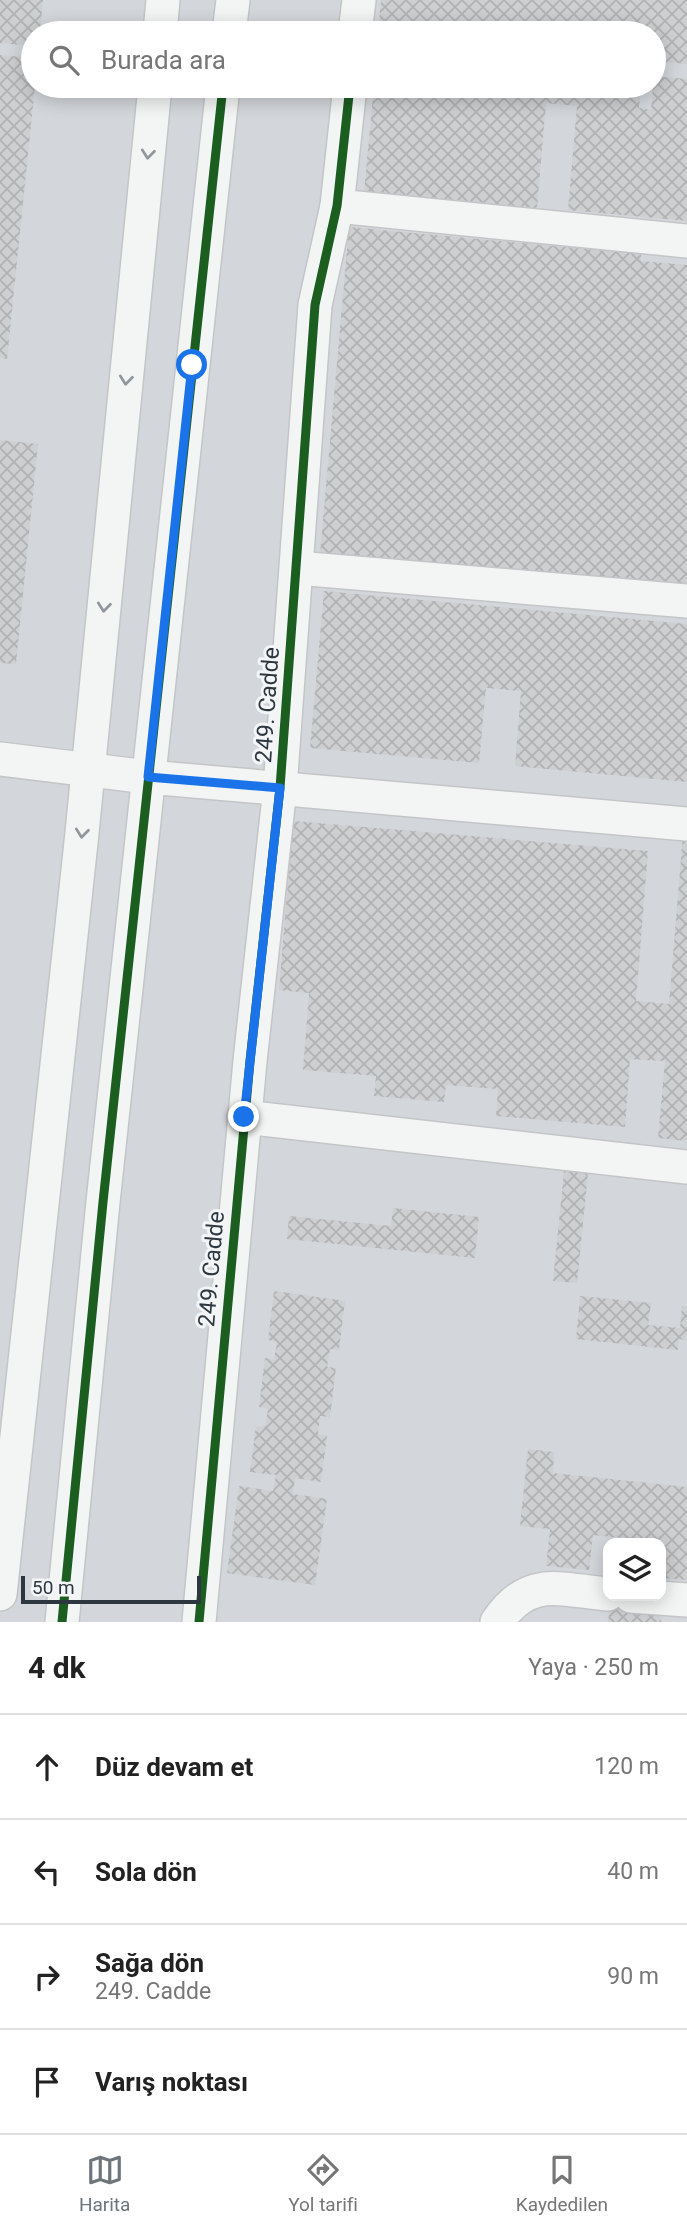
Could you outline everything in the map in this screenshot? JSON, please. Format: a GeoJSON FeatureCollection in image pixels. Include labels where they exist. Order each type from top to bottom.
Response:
{"type":"FeatureCollection","features":[{"type":"Feature","properties":{"kind":"street"},"geometry":{"type":"LineString","coordinates":[[161,21],[163,0]]}},
{"type":"Feature","properties":{"kind":"street"},"geometry":{"type":"LineString","coordinates":[[230,21],[233,0]]}},
{"type":"Feature","properties":{"kind":"street"},"geometry":{"type":"LineString","coordinates":[[356,21],[359,0]]}},
{"type":"Feature","properties":{"kind":"street"},"geometry":{"type":"LineString","coordinates":[[0,1594],[88,768],[154,98]]}},
{"type":"Feature","properties":{"kind":"street"},"geometry":{"type":"LineString","coordinates":[[62,1622],[103,1202],[222,98]]}},
{"type":"Feature","properties":{"kind":"street","name":"249. Cadde"},"geometry":{"type":"LineString","coordinates":[[199,1622],[244,1117],[280,788],[315,305],[337,206],[349,98]]}},
{"type":"Feature","properties":{"kind":"street"},"geometry":{"type":"LineString","coordinates":[[337,206],[687,241]]}},
{"type":"Feature","properties":{"kind":"street"},"geometry":{"type":"LineString","coordinates":[[297,568],[687,601]]}},
{"type":"Feature","properties":{"kind":"street"},"geometry":{"type":"LineString","coordinates":[[0,759],[148,777],[687,824]]}},
{"type":"Feature","properties":{"kind":"street"},"geometry":{"type":"LineString","coordinates":[[244,1117],[687,1167]]}},
{"type":"Feature","properties":{"kind":"street"},"geometry":{"type":"LineString","coordinates":[[497,1622],[505,1609],[517,1599],[538,1588],[603,1594]]}},
{"type":"Feature","properties":{"kind":"street"},"geometry":{"type":"LineString","coordinates":[[666,1598],[687,1600]]}},
{"type":"Feature","properties":{"kind":"shaded area"},"geometry":{"type":"Polygon","coordinates":[[[0,0],[687,0],[687,1622],[0,1622],[0,0]]]}},
{"type":"Feature","properties":{"kind":"building"},"geometry":{"type":"Polygon","coordinates":[[[0,0],[43,0],[41,21],[21,21],[21,45],[0,43],[0,0]]]}},
{"type":"Feature","properties":{"kind":"building"},"geometry":{"type":"Polygon","coordinates":[[[381,0],[687,0],[687,64],[666,62],[666,21],[379,21],[381,0]]]}},
{"type":"Feature","properties":{"kind":"building"},"geometry":{"type":"Polygon","coordinates":[[[0,55],[21,57],[21,98],[34,98],[7,359],[0,358],[0,55]]]}},
{"type":"Feature","properties":{"kind":"building"},"geometry":{"type":"Polygon","coordinates":[[[666,77],[687,79],[687,221],[568,210],[577,106],[546,103],[537,208],[364,192],[373,98],[640,98],[639,108],[651,110],[652,98],[666,98],[666,77]]]}},
{"type":"Feature","properties":{"kind":"building"},"geometry":{"type":"Polygon","coordinates":[[[349,227],[641,254],[641,261],[687,265],[687,589],[320,554],[349,227]]]}},
{"type":"Feature","properties":{"kind":"building"},"geometry":{"type":"Polygon","coordinates":[[[0,440],[38,444],[16,664],[0,663],[0,440]]]}},
{"type":"Feature","properties":{"kind":"building"},"geometry":{"type":"Polygon","coordinates":[[[324,591],[687,624],[687,782],[515,766],[521,691],[486,688],[479,763],[310,748],[324,591]]]}},
{"type":"Feature","properties":{"kind":"building"},"geometry":{"type":"Polygon","coordinates":[[[293,821],[648,851],[636,1001],[669,1004],[683,834],[687,834],[687,1141],[658,1138],[665,1061],[630,1059],[625,1127],[496,1116],[498,1089],[446,1085],[444,1102],[374,1096],[376,1076],[303,1070],[309,993],[279,990],[293,821]]]}},
{"type":"Feature","properties":{"kind":"building"},"geometry":{"type":"Polygon","coordinates":[[[564,1171],[588,1173],[577,1283],[553,1281],[564,1171]]]}},
{"type":"Feature","properties":{"kind":"building"},"geometry":{"type":"Polygon","coordinates":[[[393,1208],[479,1217],[475,1258],[287,1239],[289,1216],[391,1226],[393,1208]]]}},
{"type":"Feature","properties":{"kind":"building"},"geometry":{"type":"Polygon","coordinates":[[[274,1291],[345,1301],[339,1350],[330,1349],[327,1367],[336,1368],[330,1417],[320,1416],[318,1434],[327,1436],[321,1482],[295,1478],[293,1494],[327,1499],[315,1585],[227,1573],[239,1486],[273,1491],[276,1475],[250,1472],[256,1426],[265,1427],[268,1409],[259,1407],[265,1358],[274,1360],[277,1342],[268,1340],[274,1291]]]}},
{"type":"Feature","properties":{"kind":"building"},"geometry":{"type":"Polygon","coordinates":[[[580,1296],[651,1303],[648,1325],[680,1328],[682,1306],[687,1307],[687,1340],[679,1339],[678,1350],[576,1339],[580,1296]]]}},
{"type":"Feature","properties":{"kind":"building"},"geometry":{"type":"Polygon","coordinates":[[[528,1449],[554,1452],[553,1473],[687,1487],[687,1580],[666,1578],[666,1538],[593,1535],[589,1570],[546,1566],[550,1529],[520,1526],[528,1449]]]}},
{"type":"Feature","properties":{"kind":"building"},"geometry":{"type":"Polygon","coordinates":[[[610,1606],[662,1611],[661,1622],[608,1622],[610,1606]]]}},
{"type":"Feature","properties":{"kind":"cycle path"},"geometry":{"type":"LineString","coordinates":[[62,1622],[103,1202],[222,98]]}},
{"type":"Feature","properties":{"kind":"cycle path"},"geometry":{"type":"LineString","coordinates":[[199,1622],[250,1061],[280,788],[315,305],[337,206],[349,98]]}},
{"type":"Feature","properties":{"kind":"route"},"geometry":{"type":"LineString","coordinates":[[192,365],[148,777],[280,788],[244,1117]]}}]}
